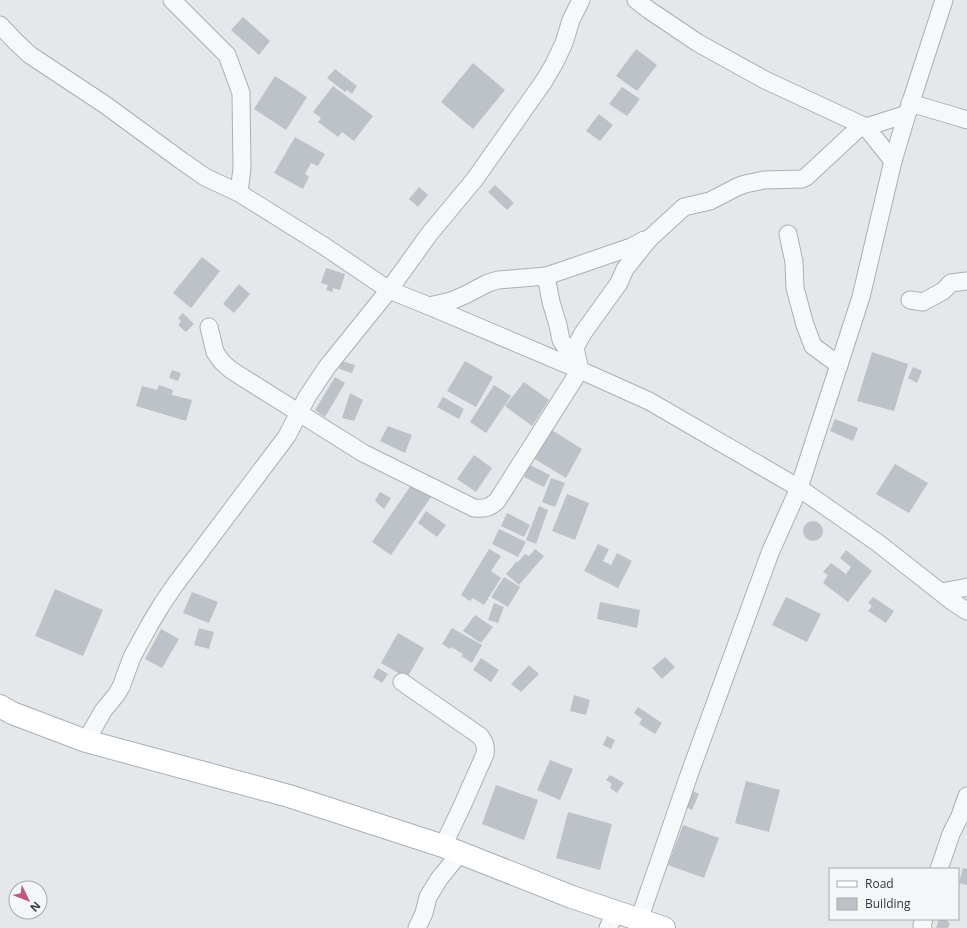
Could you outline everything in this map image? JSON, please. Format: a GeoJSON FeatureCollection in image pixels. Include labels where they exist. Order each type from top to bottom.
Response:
{"type":"FeatureCollection","features":[{"type":"Feature","properties":{"kind":"street"},"geometry":{"type":"LineString","coordinates":[[172,0],[227,55],[241,93],[242,168],[239,193]]}},
{"type":"Feature","properties":{"kind":"street"},"geometry":{"type":"LineString","coordinates":[[86,741],[103,711],[121,687],[132,657],[150,624],[175,585],[287,436],[307,397],[327,367],[389,290],[430,233],[475,179],[544,81],[564,43],[571,20],[581,0]]}},
{"type":"Feature","properties":{"kind":"street"},"geometry":{"type":"LineString","coordinates":[[636,0],[698,42],[765,80],[864,126],[893,161]]}},
{"type":"Feature","properties":{"kind":"street"},"geometry":{"type":"LineString","coordinates":[[639,920],[689,775],[770,553],[800,488],[861,297],[893,161],[944,0]]}},
{"type":"Feature","properties":{"kind":"street"},"geometry":{"type":"LineString","coordinates":[[0,25],[30,55],[104,104],[142,133],[205,177],[239,193],[324,246],[389,290],[580,370],[649,401],[800,488],[967,611]]}},
{"type":"Feature","properties":{"kind":"street"},"geometry":{"type":"LineString","coordinates":[[209,327],[215,352],[222,362],[231,370],[363,453],[474,508],[482,509],[491,506],[497,501],[580,370],[576,348],[592,320],[619,283],[625,269],[649,239],[684,207],[710,201],[745,184],[764,180],[802,179],[864,126],[909,108],[952,115],[967,120]]}},
{"type":"Feature","properties":{"kind":"street"},"geometry":{"type":"LineString","coordinates":[[788,234],[794,262],[795,288],[805,325],[813,346],[839,365]]}},
{"type":"Feature","properties":{"kind":"street"},"geometry":{"type":"LineString","coordinates":[[429,306],[451,301],[488,283],[498,280],[546,276],[649,239]]}},
{"type":"Feature","properties":{"kind":"street"},"geometry":{"type":"LineString","coordinates":[[546,276],[561,340],[580,370]]}},
{"type":"Feature","properties":{"kind":"street"},"geometry":{"type":"LineString","coordinates":[[910,300],[924,302],[943,291],[951,283],[967,281]]}},
{"type":"Feature","properties":{"kind":"street"},"geometry":{"type":"LineString","coordinates":[[941,592],[967,586]]}},
{"type":"Feature","properties":{"kind":"street"},"geometry":{"type":"LineString","coordinates":[[402,682],[480,736],[486,748],[479,769],[463,804],[452,850],[428,897],[424,913],[417,928]]}},
{"type":"Feature","properties":{"kind":"street"},"geometry":{"type":"LineString","coordinates":[[0,706],[86,741],[289,796],[452,850],[572,897],[612,920],[639,920],[664,928]]}},
{"type":"Feature","properties":{"kind":"street"},"geometry":{"type":"LineString","coordinates":[[939,868],[951,834],[960,816],[967,796]]}},
{"type":"Feature","properties":{"kind":"building"},"geometry":{"type":"Polygon","coordinates":[[[243,17],[270,41],[259,55],[231,30],[243,17]]]}},
{"type":"Feature","properties":{"kind":"building"},"geometry":{"type":"Polygon","coordinates":[[[636,49],[657,65],[637,91],[616,76],[636,49]]]}},
{"type":"Feature","properties":{"kind":"building"},"geometry":{"type":"Polygon","coordinates":[[[473,63],[505,90],[473,129],[441,102],[473,63]]]}},
{"type":"Feature","properties":{"kind":"building"},"geometry":{"type":"Polygon","coordinates":[[[335,69],[357,86],[352,94],[347,90],[345,92],[327,78],[335,69]]]}},
{"type":"Feature","properties":{"kind":"building"},"geometry":{"type":"Polygon","coordinates":[[[275,76],[307,97],[286,130],[254,109],[275,76]]]}},
{"type":"Feature","properties":{"kind":"building"},"geometry":{"type":"Polygon","coordinates":[[[333,86],[373,116],[354,141],[342,132],[338,137],[318,122],[321,118],[313,112],[333,86]]]}},
{"type":"Feature","properties":{"kind":"building"},"geometry":{"type":"Polygon","coordinates":[[[622,87],[640,99],[627,116],[609,104],[622,87]]]}},
{"type":"Feature","properties":{"kind":"building"},"geometry":{"type":"Polygon","coordinates":[[[599,114],[613,125],[600,141],[586,131],[599,114]]]}},
{"type":"Feature","properties":{"kind":"building"},"geometry":{"type":"Polygon","coordinates":[[[295,137],[325,154],[318,166],[311,163],[305,174],[309,177],[303,189],[274,173],[295,137]]]}},
{"type":"Feature","properties":{"kind":"building"},"geometry":{"type":"Polygon","coordinates":[[[495,185],[514,203],[507,210],[488,192],[495,185]]]}},
{"type":"Feature","properties":{"kind":"building"},"geometry":{"type":"Polygon","coordinates":[[[419,187],[428,195],[418,207],[409,199],[419,187]]]}},
{"type":"Feature","properties":{"kind":"building"},"geometry":{"type":"Polygon","coordinates":[[[202,257],[220,271],[191,308],[173,293],[202,257]]]}},
{"type":"Feature","properties":{"kind":"building"},"geometry":{"type":"Polygon","coordinates":[[[326,268],[345,274],[340,290],[333,288],[332,292],[326,290],[328,285],[321,283],[326,268]]]}},
{"type":"Feature","properties":{"kind":"building"},"geometry":{"type":"Polygon","coordinates":[[[239,284],[250,294],[234,313],[223,304],[239,284]]]}},
{"type":"Feature","properties":{"kind":"building"},"geometry":{"type":"Polygon","coordinates":[[[183,313],[194,324],[186,332],[178,325],[181,321],[178,318],[183,313]]]}},
{"type":"Feature","properties":{"kind":"building"},"geometry":{"type":"Polygon","coordinates":[[[872,352],[908,364],[894,411],[857,401],[872,352]]]}},
{"type":"Feature","properties":{"kind":"building"},"geometry":{"type":"Polygon","coordinates":[[[342,361],[355,365],[352,373],[339,369],[342,361]]]}},
{"type":"Feature","properties":{"kind":"building"},"geometry":{"type":"Polygon","coordinates":[[[465,361],[493,377],[476,407],[447,391],[465,361]]]}},
{"type":"Feature","properties":{"kind":"building"},"geometry":{"type":"Polygon","coordinates":[[[913,367],[922,371],[917,383],[908,378],[913,367]]]}},
{"type":"Feature","properties":{"kind":"building"},"geometry":{"type":"Polygon","coordinates":[[[172,370],[181,373],[178,381],[169,378],[172,370]]]}},
{"type":"Feature","properties":{"kind":"building"},"geometry":{"type":"Polygon","coordinates":[[[335,377],[345,383],[325,417],[315,410],[335,377]]]}},
{"type":"Feature","properties":{"kind":"building"},"geometry":{"type":"Polygon","coordinates":[[[524,382],[549,400],[532,426],[505,406],[524,382]]]}},
{"type":"Feature","properties":{"kind":"building"},"geometry":{"type":"Polygon","coordinates":[[[159,385],[173,390],[172,395],[192,400],[186,421],[136,406],[142,386],[157,390],[159,385]]]}},
{"type":"Feature","properties":{"kind":"building"},"geometry":{"type":"Polygon","coordinates":[[[494,385],[511,396],[486,433],[470,422],[494,385]]]}},
{"type":"Feature","properties":{"kind":"building"},"geometry":{"type":"Polygon","coordinates":[[[350,393],[363,400],[354,421],[342,418],[350,393]]]}},
{"type":"Feature","properties":{"kind":"building"},"geometry":{"type":"Polygon","coordinates":[[[443,397],[464,409],[459,419],[437,407],[443,397]]]}},
{"type":"Feature","properties":{"kind":"building"},"geometry":{"type":"Polygon","coordinates":[[[835,419],[858,428],[853,441],[830,431],[835,419]]]}},
{"type":"Feature","properties":{"kind":"building"},"geometry":{"type":"Polygon","coordinates":[[[388,426],[412,435],[405,453],[380,441],[388,426]]]}},
{"type":"Feature","properties":{"kind":"building"},"geometry":{"type":"Polygon","coordinates":[[[552,430],[582,449],[566,478],[535,459],[552,430]]]}},
{"type":"Feature","properties":{"kind":"building"},"geometry":{"type":"Polygon","coordinates":[[[474,455],[492,468],[476,492],[457,479],[474,455]]]}},
{"type":"Feature","properties":{"kind":"building"},"geometry":{"type":"Polygon","coordinates":[[[895,464],[928,483],[909,513],[876,494],[895,464]]]}},
{"type":"Feature","properties":{"kind":"building"},"geometry":{"type":"Polygon","coordinates":[[[530,465],[550,475],[544,487],[524,477],[530,465]]]}},
{"type":"Feature","properties":{"kind":"building"},"geometry":{"type":"Polygon","coordinates":[[[551,478],[565,483],[555,507],[542,502],[551,478]]]}},
{"type":"Feature","properties":{"kind":"building"},"geometry":{"type":"Polygon","coordinates":[[[412,484],[431,497],[391,555],[372,542],[412,484]]]}},
{"type":"Feature","properties":{"kind":"building"},"geometry":{"type":"Polygon","coordinates":[[[380,492],[391,498],[384,509],[375,501],[380,492]]]}},
{"type":"Feature","properties":{"kind":"building"},"geometry":{"type":"Polygon","coordinates":[[[567,494],[589,503],[575,540],[552,531],[567,494]]]}},
{"type":"Feature","properties":{"kind":"building"},"geometry":{"type":"Polygon","coordinates":[[[539,506],[548,510],[536,544],[526,540],[539,506]]]}},
{"type":"Feature","properties":{"kind":"building"},"geometry":{"type":"Polygon","coordinates":[[[426,511],[446,525],[437,537],[418,523],[426,511]]]}},
{"type":"Feature","properties":{"kind":"building"},"geometry":{"type":"Polygon","coordinates":[[[507,513],[530,525],[524,537],[501,526],[507,513]]]}},
{"type":"Feature","properties":{"kind":"building"},"geometry":{"type":"Polygon","coordinates":[[[809,521],[817,521],[823,527],[823,535],[817,541],[809,541],[803,535],[803,527],[809,521]]]}},
{"type":"Feature","properties":{"kind":"building"},"geometry":{"type":"Polygon","coordinates":[[[499,529],[526,542],[518,557],[492,544],[499,529]]]}},
{"type":"Feature","properties":{"kind":"building"},"geometry":{"type":"Polygon","coordinates":[[[598,544],[609,549],[603,561],[611,565],[617,553],[632,561],[618,588],[584,571],[598,544]]]}},
{"type":"Feature","properties":{"kind":"building"},"geometry":{"type":"Polygon","coordinates":[[[489,549],[501,556],[491,571],[501,578],[484,605],[473,598],[470,601],[461,595],[489,549]]]}},
{"type":"Feature","properties":{"kind":"building"},"geometry":{"type":"Polygon","coordinates":[[[535,549],[544,556],[519,585],[506,574],[525,554],[529,556],[535,549]]]}},
{"type":"Feature","properties":{"kind":"building"},"geometry":{"type":"Polygon","coordinates":[[[846,550],[872,571],[848,602],[823,583],[828,575],[823,572],[831,563],[846,574],[851,567],[840,558],[846,550]]]}},
{"type":"Feature","properties":{"kind":"building"},"geometry":{"type":"Polygon","coordinates":[[[504,577],[520,587],[508,607],[491,597],[504,577]]]}},
{"type":"Feature","properties":{"kind":"building"},"geometry":{"type":"Polygon","coordinates":[[[55,589],[103,610],[83,656],[35,636],[55,589]]]}},
{"type":"Feature","properties":{"kind":"building"},"geometry":{"type":"Polygon","coordinates":[[[192,592],[218,602],[209,623],[183,613],[192,592]]]}},
{"type":"Feature","properties":{"kind":"building"},"geometry":{"type":"Polygon","coordinates":[[[786,597],[821,614],[807,642],[772,625],[786,597]]]}},
{"type":"Feature","properties":{"kind":"building"},"geometry":{"type":"Polygon","coordinates":[[[873,597],[894,611],[886,623],[868,611],[872,606],[868,603],[873,597]]]}},
{"type":"Feature","properties":{"kind":"building"},"geometry":{"type":"Polygon","coordinates":[[[600,602],[640,610],[637,628],[597,619],[600,602]]]}},
{"type":"Feature","properties":{"kind":"building"},"geometry":{"type":"Polygon","coordinates":[[[494,603],[504,607],[498,623],[488,620],[494,603]]]}},
{"type":"Feature","properties":{"kind":"building"},"geometry":{"type":"Polygon","coordinates":[[[475,615],[493,627],[481,643],[463,631],[475,615]]]}},
{"type":"Feature","properties":{"kind":"building"},"geometry":{"type":"Polygon","coordinates":[[[199,628],[214,632],[209,649],[194,645],[199,628]]]}},
{"type":"Feature","properties":{"kind":"building"},"geometry":{"type":"Polygon","coordinates":[[[452,628],[482,645],[472,663],[461,656],[463,654],[442,644],[452,628]]]}},
{"type":"Feature","properties":{"kind":"building"},"geometry":{"type":"Polygon","coordinates":[[[161,629],[179,639],[162,668],[145,659],[161,629]]]}},
{"type":"Feature","properties":{"kind":"building"},"geometry":{"type":"Polygon","coordinates":[[[398,633],[424,648],[407,678],[381,663],[398,633]]]}},
{"type":"Feature","properties":{"kind":"building"},"geometry":{"type":"Polygon","coordinates":[[[665,657],[675,667],[662,679],[652,668],[665,657]]]}},
{"type":"Feature","properties":{"kind":"building"},"geometry":{"type":"Polygon","coordinates":[[[481,658],[499,670],[491,682],[473,670],[481,658]]]}},
{"type":"Feature","properties":{"kind":"building"},"geometry":{"type":"Polygon","coordinates":[[[529,665],[539,674],[521,692],[511,684],[529,665]]]}},
{"type":"Feature","properties":{"kind":"building"},"geometry":{"type":"Polygon","coordinates":[[[378,668],[388,674],[382,683],[373,677],[378,668]]]}},
{"type":"Feature","properties":{"kind":"building"},"geometry":{"type":"Polygon","coordinates":[[[574,695],[590,700],[586,715],[570,711],[574,695]]]}},
{"type":"Feature","properties":{"kind":"building"},"geometry":{"type":"Polygon","coordinates":[[[638,707],[662,723],[655,734],[639,724],[642,719],[634,713],[638,707]]]}},
{"type":"Feature","properties":{"kind":"building"},"geometry":{"type":"Polygon","coordinates":[[[607,736],[615,740],[611,749],[603,745],[607,736]]]}},
{"type":"Feature","properties":{"kind":"building"},"geometry":{"type":"Polygon","coordinates":[[[550,760],[573,769],[560,800],[537,790],[550,760]]]}},
{"type":"Feature","properties":{"kind":"building"},"geometry":{"type":"Polygon","coordinates":[[[610,775],[624,783],[617,793],[610,788],[612,784],[606,780],[610,775]]]}},
{"type":"Feature","properties":{"kind":"building"},"geometry":{"type":"Polygon","coordinates":[[[746,781],[780,790],[769,832],[735,823],[746,781]]]}},
{"type":"Feature","properties":{"kind":"building"},"geometry":{"type":"Polygon","coordinates":[[[496,785],[538,800],[524,840],[482,824],[496,785]]]}},
{"type":"Feature","properties":{"kind":"building"},"geometry":{"type":"Polygon","coordinates":[[[691,790],[699,794],[692,810],[684,806],[691,790]]]}},
{"type":"Feature","properties":{"kind":"building"},"geometry":{"type":"Polygon","coordinates":[[[568,812],[612,824],[600,870],[556,858],[568,812]]]}},
{"type":"Feature","properties":{"kind":"building"},"geometry":{"type":"Polygon","coordinates":[[[683,825],[719,838],[704,878],[668,865],[683,825]]]}},
{"type":"Feature","properties":{"kind":"building"},"geometry":{"type":"Polygon","coordinates":[[[963,868],[967,869],[967,885],[959,883],[963,868]]]}},
{"type":"Feature","properties":{"kind":"building"},"geometry":{"type":"Polygon","coordinates":[[[939,920],[947,920],[950,923],[948,928],[936,928],[939,920]]]}}]}
